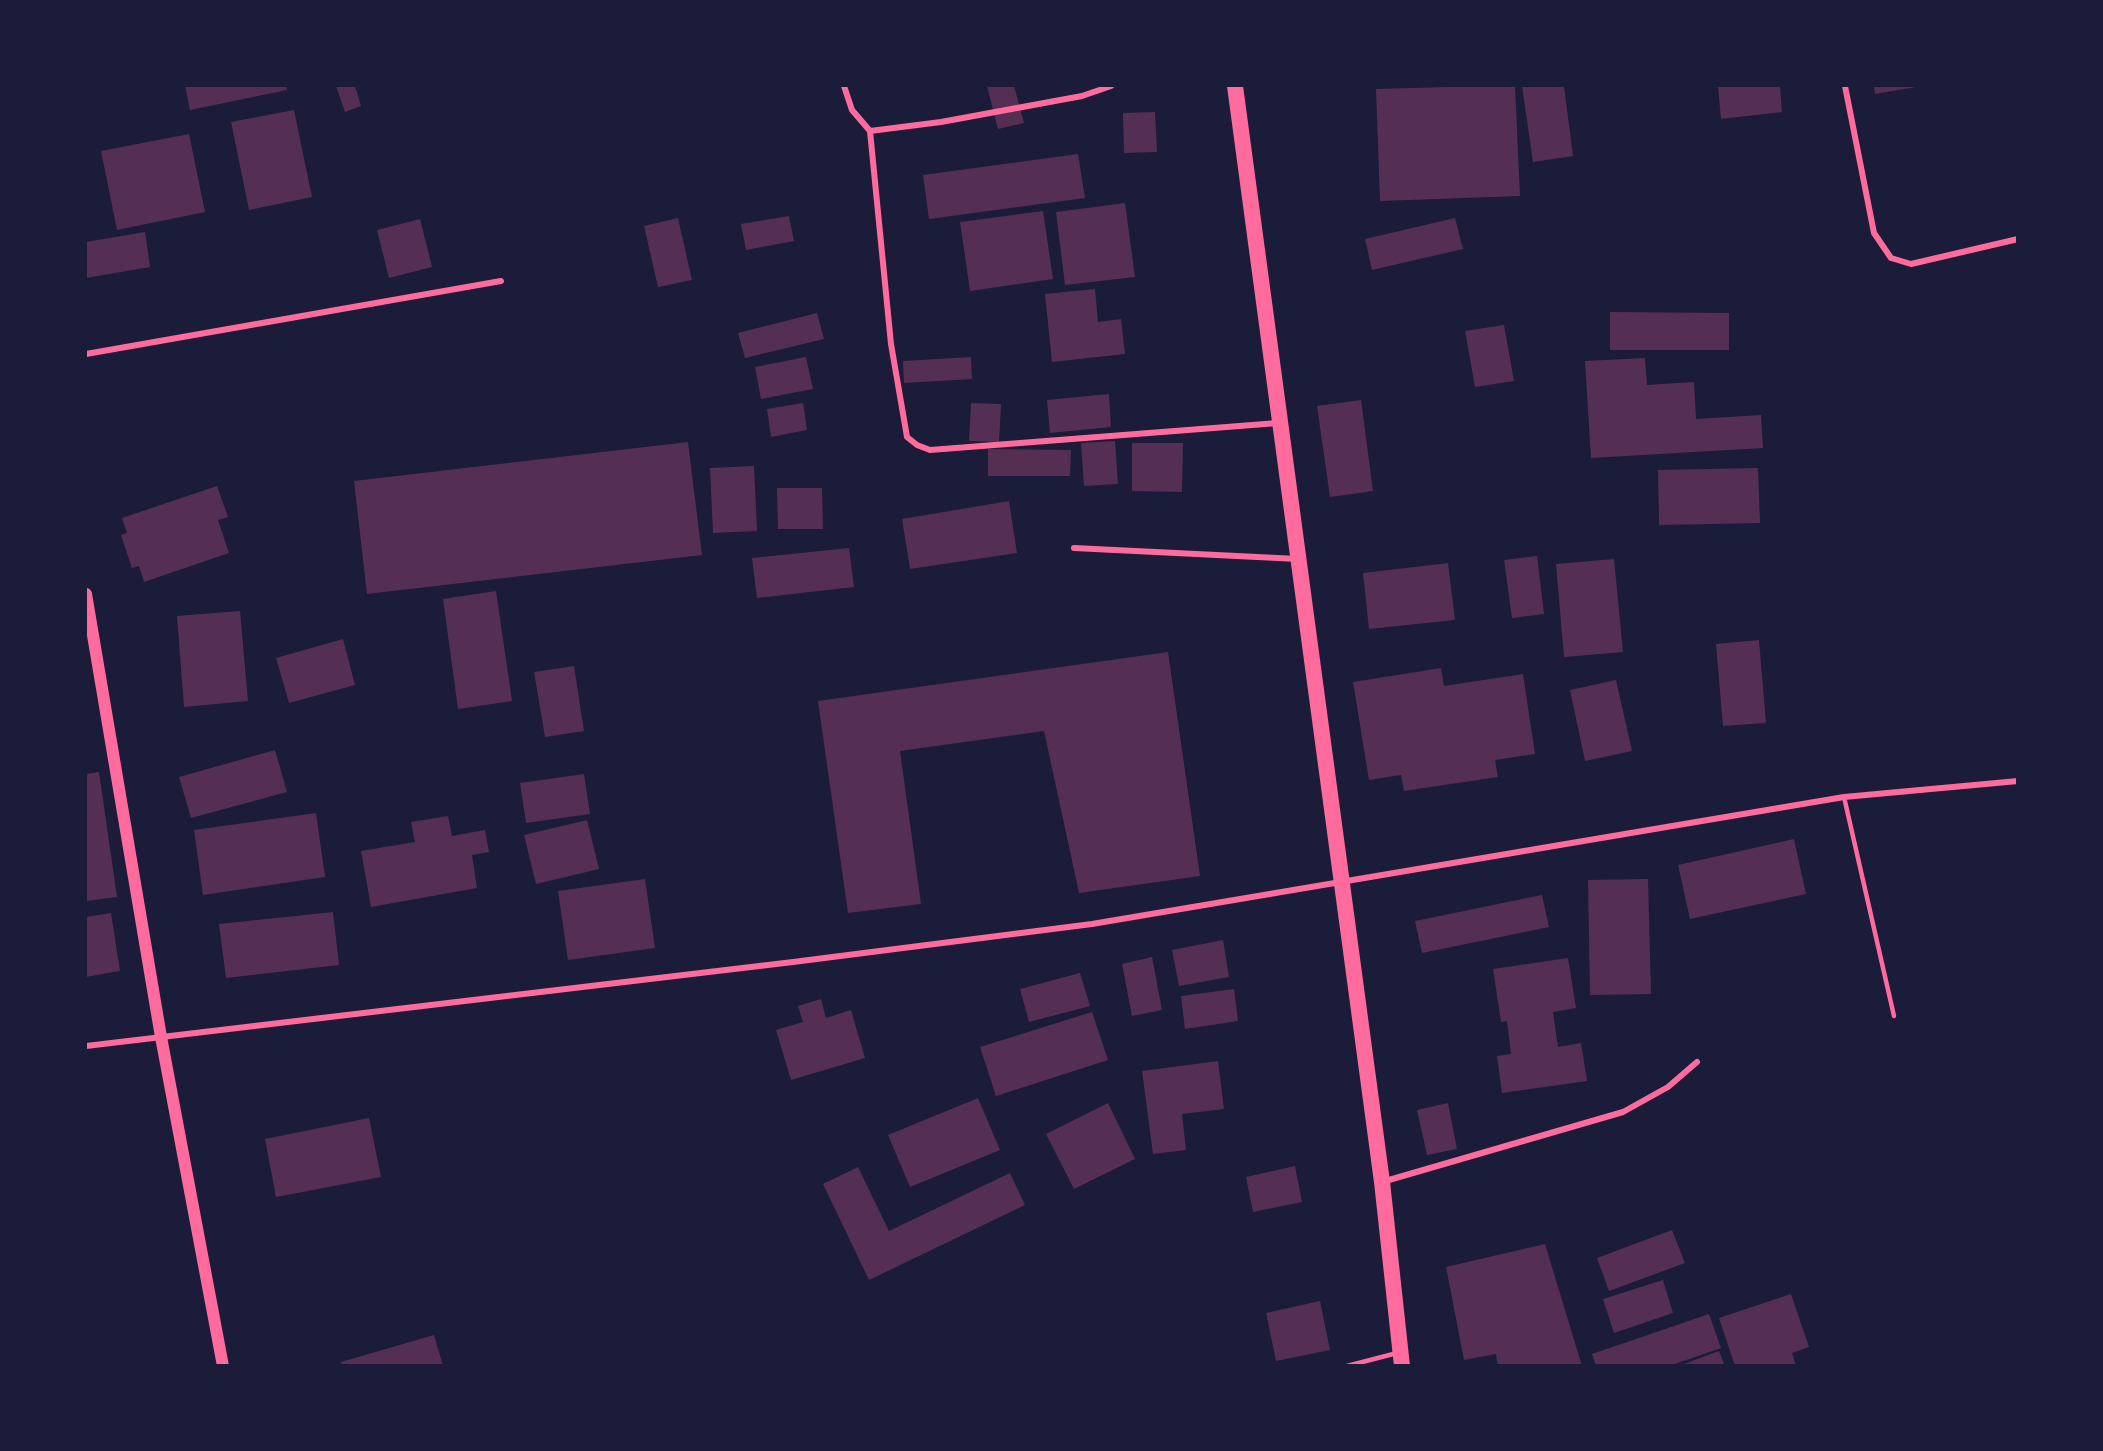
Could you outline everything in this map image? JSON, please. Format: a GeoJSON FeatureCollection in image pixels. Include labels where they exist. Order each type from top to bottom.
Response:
{"type":"FeatureCollection","features":[{"type":"Feature","properties":{"kind":"highway"},"geometry":{"type":"LineString","coordinates":[[1235,86],[1382,1182],[1400,1359]]}},
{"type":"Feature","properties":{"kind":"main road"},"geometry":{"type":"LineString","coordinates":[[86,594],[161,1037],[223,1365]]}},
{"type":"Feature","properties":{"kind":"street"},"geometry":{"type":"LineString","coordinates":[[844,86],[852,110],[870,131],[891,344],[907,437],[917,445],[930,450],[1280,423]]}},
{"type":"Feature","properties":{"kind":"street"},"geometry":{"type":"LineString","coordinates":[[870,131],[941,122],[1071,98],[1111,86]]}},
{"type":"Feature","properties":{"kind":"street"},"geometry":{"type":"LineString","coordinates":[[1845,86],[1874,233],[1891,258],[1911,264],[2018,239]]}},
{"type":"Feature","properties":{"kind":"street"},"geometry":{"type":"LineString","coordinates":[[86,354],[501,281]]}},
{"type":"Feature","properties":{"kind":"street"},"geometry":{"type":"LineString","coordinates":[[1074,548],[1299,559]]}},
{"type":"Feature","properties":{"kind":"street"},"geometry":{"type":"LineString","coordinates":[[86,1046],[1092,924],[1845,797],[2018,781]]}},
{"type":"Feature","properties":{"kind":"street"},"geometry":{"type":"LineString","coordinates":[[1382,1182],[1623,1112],[1668,1087],[1697,1062]]}},
{"type":"Feature","properties":{"kind":"lane"},"geometry":{"type":"LineString","coordinates":[[1845,797],[1894,1016]]}},
{"type":"Feature","properties":{"kind":"lane"},"geometry":{"type":"LineString","coordinates":[[1347,1365],[1400,1359]]}},
{"type":"Feature","properties":{"kind":"building"},"geometry":{"type":"Polygon","coordinates":[[[185,86],[286,86],[287,90],[190,110],[185,86]]]}},
{"type":"Feature","properties":{"kind":"building"},"geometry":{"type":"Polygon","coordinates":[[[336,86],[355,86],[361,106],[345,112],[336,86]]]}},
{"type":"Feature","properties":{"kind":"building"},"geometry":{"type":"Polygon","coordinates":[[[987,86],[1014,86],[1024,123],[998,129],[987,86]]]}},
{"type":"Feature","properties":{"kind":"building"},"geometry":{"type":"Polygon","coordinates":[[[1515,86],[1520,196],[1380,201],[1376,89],[1515,86]]]}},
{"type":"Feature","properties":{"kind":"building"},"geometry":{"type":"Polygon","coordinates":[[[1522,86],[1564,86],[1573,156],[1533,162],[1522,86]]]}},
{"type":"Feature","properties":{"kind":"building"},"geometry":{"type":"Polygon","coordinates":[[[1718,86],[1780,86],[1782,112],[1721,119],[1718,86]]]}},
{"type":"Feature","properties":{"kind":"building"},"geometry":{"type":"Polygon","coordinates":[[[1874,86],[1916,86],[1916,87],[1875,94],[1874,86]]]}},
{"type":"Feature","properties":{"kind":"building"},"geometry":{"type":"Polygon","coordinates":[[[294,110],[312,197],[249,210],[231,122],[294,110]]]}},
{"type":"Feature","properties":{"kind":"building"},"geometry":{"type":"Polygon","coordinates":[[[1155,112],[1157,152],[1124,153],[1123,113],[1155,112]]]}},
{"type":"Feature","properties":{"kind":"building"},"geometry":{"type":"Polygon","coordinates":[[[189,134],[205,212],[117,230],[101,151],[189,134]]]}},
{"type":"Feature","properties":{"kind":"building"},"geometry":{"type":"Polygon","coordinates":[[[1078,154],[1085,198],[929,219],[923,175],[1078,154]]]}},
{"type":"Feature","properties":{"kind":"building"},"geometry":{"type":"Polygon","coordinates":[[[1125,203],[1135,277],[1065,285],[1056,212],[1125,203]]]}},
{"type":"Feature","properties":{"kind":"building"},"geometry":{"type":"Polygon","coordinates":[[[1043,211],[1053,279],[970,291],[960,222],[1043,211]]]}},
{"type":"Feature","properties":{"kind":"building"},"geometry":{"type":"Polygon","coordinates":[[[789,216],[794,241],[746,250],[741,224],[789,216]]]}},
{"type":"Feature","properties":{"kind":"building"},"geometry":{"type":"Polygon","coordinates":[[[678,218],[692,280],[658,287],[644,226],[678,218]]]}},
{"type":"Feature","properties":{"kind":"building"},"geometry":{"type":"Polygon","coordinates":[[[1455,218],[1463,249],[1372,270],[1365,239],[1455,218]]]}},
{"type":"Feature","properties":{"kind":"building"},"geometry":{"type":"Polygon","coordinates":[[[420,219],[432,267],[389,278],[377,230],[420,219]]]}},
{"type":"Feature","properties":{"kind":"building"},"geometry":{"type":"Polygon","coordinates":[[[145,232],[150,267],[86,278],[86,242],[145,232]]]}},
{"type":"Feature","properties":{"kind":"building"},"geometry":{"type":"Polygon","coordinates":[[[1095,289],[1098,322],[1121,319],[1125,354],[1052,362],[1045,294],[1095,289]]]}},
{"type":"Feature","properties":{"kind":"building"},"geometry":{"type":"Polygon","coordinates":[[[1610,312],[1729,313],[1729,350],[1610,350],[1610,312]]]}},
{"type":"Feature","properties":{"kind":"building"},"geometry":{"type":"Polygon","coordinates":[[[817,313],[824,339],[745,358],[738,333],[817,313]]]}},
{"type":"Feature","properties":{"kind":"building"},"geometry":{"type":"Polygon","coordinates":[[[1504,325],[1514,381],[1475,387],[1465,331],[1504,325]]]}},
{"type":"Feature","properties":{"kind":"building"},"geometry":{"type":"Polygon","coordinates":[[[806,357],[813,389],[761,399],[755,367],[806,357]]]}},
{"type":"Feature","properties":{"kind":"building"},"geometry":{"type":"Polygon","coordinates":[[[971,357],[972,379],[904,383],[903,361],[971,357]]]}},
{"type":"Feature","properties":{"kind":"building"},"geometry":{"type":"Polygon","coordinates":[[[1645,358],[1647,385],[1694,382],[1696,419],[1761,415],[1763,448],[1591,458],[1585,361],[1645,358]]]}},
{"type":"Feature","properties":{"kind":"building"},"geometry":{"type":"Polygon","coordinates":[[[1109,394],[1111,427],[1050,433],[1047,400],[1109,394]]]}},
{"type":"Feature","properties":{"kind":"building"},"geometry":{"type":"Polygon","coordinates":[[[1361,400],[1373,491],[1330,497],[1317,406],[1361,400]]]}},
{"type":"Feature","properties":{"kind":"building"},"geometry":{"type":"Polygon","coordinates":[[[803,403],[807,430],[771,437],[767,409],[803,403]]]}},
{"type":"Feature","properties":{"kind":"building"},"geometry":{"type":"Polygon","coordinates":[[[971,403],[1001,404],[999,442],[969,441],[971,403]]]}},
{"type":"Feature","properties":{"kind":"building"},"geometry":{"type":"Polygon","coordinates":[[[1115,441],[1118,484],[1084,486],[1081,443],[1115,441]]]}},
{"type":"Feature","properties":{"kind":"building"},"geometry":{"type":"Polygon","coordinates":[[[688,442],[702,555],[367,594],[354,481],[688,442]]]}},
{"type":"Feature","properties":{"kind":"building"},"geometry":{"type":"Polygon","coordinates":[[[1132,443],[1183,443],[1182,492],[1132,491],[1132,443]]]}},
{"type":"Feature","properties":{"kind":"building"},"geometry":{"type":"Polygon","coordinates":[[[988,449],[1071,450],[1070,476],[988,476],[988,449]]]}},
{"type":"Feature","properties":{"kind":"building"},"geometry":{"type":"Polygon","coordinates":[[[754,466],[757,531],[713,533],[710,468],[754,466]]]}},
{"type":"Feature","properties":{"kind":"building"},"geometry":{"type":"Polygon","coordinates":[[[1758,468],[1760,523],[1659,525],[1658,470],[1758,468]]]}},
{"type":"Feature","properties":{"kind":"building"},"geometry":{"type":"Polygon","coordinates":[[[217,486],[228,517],[218,520],[229,553],[144,582],[139,566],[132,568],[121,535],[127,533],[122,518],[217,486]]]}},
{"type":"Feature","properties":{"kind":"building"},"geometry":{"type":"Polygon","coordinates":[[[777,488],[822,488],[823,529],[778,529],[777,488]]]}},
{"type":"Feature","properties":{"kind":"building"},"geometry":{"type":"Polygon","coordinates":[[[1009,501],[1017,553],[910,569],[902,519],[1009,501]]]}},
{"type":"Feature","properties":{"kind":"building"},"geometry":{"type":"Polygon","coordinates":[[[849,548],[854,587],[757,598],[752,558],[849,548]]]}},
{"type":"Feature","properties":{"kind":"building"},"geometry":{"type":"Polygon","coordinates":[[[1537,556],[1544,614],[1512,618],[1504,560],[1537,556]]]}},
{"type":"Feature","properties":{"kind":"building"},"geometry":{"type":"Polygon","coordinates":[[[1614,559],[1623,652],[1564,657],[1556,564],[1614,559]]]}},
{"type":"Feature","properties":{"kind":"building"},"geometry":{"type":"Polygon","coordinates":[[[1448,563],[1455,620],[1369,629],[1363,573],[1448,563]]]}},
{"type":"Feature","properties":{"kind":"building"},"geometry":{"type":"Polygon","coordinates":[[[496,591],[512,701],[458,709],[443,599],[496,591]]]}},
{"type":"Feature","properties":{"kind":"building"},"geometry":{"type":"Polygon","coordinates":[[[240,611],[248,701],[184,707],[177,616],[240,611]]]}},
{"type":"Feature","properties":{"kind":"building"},"geometry":{"type":"Polygon","coordinates":[[[343,639],[355,685],[289,703],[276,658],[343,639]]]}},
{"type":"Feature","properties":{"kind":"building"},"geometry":{"type":"Polygon","coordinates":[[[1759,640],[1766,723],[1723,726],[1716,644],[1759,640]]]}},
{"type":"Feature","properties":{"kind":"building"},"geometry":{"type":"Polygon","coordinates":[[[1168,652],[1200,876],[1079,893],[1044,731],[900,751],[921,904],[848,913],[818,701],[1168,652]]]}},
{"type":"Feature","properties":{"kind":"building"},"geometry":{"type":"Polygon","coordinates":[[[574,666],[584,731],[545,737],[534,672],[574,666]]]}},
{"type":"Feature","properties":{"kind":"building"},"geometry":{"type":"Polygon","coordinates":[[[1441,668],[1444,686],[1523,674],[1535,754],[1495,760],[1498,777],[1404,791],[1401,775],[1369,780],[1353,682],[1441,668]]]}},
{"type":"Feature","properties":{"kind":"building"},"geometry":{"type":"Polygon","coordinates":[[[1616,680],[1632,751],[1585,761],[1570,690],[1616,680]]]}},
{"type":"Feature","properties":{"kind":"building"},"geometry":{"type":"Polygon","coordinates":[[[275,750],[287,792],[191,818],[179,777],[275,750]]]}},
{"type":"Feature","properties":{"kind":"building"},"geometry":{"type":"Polygon","coordinates":[[[99,772],[117,897],[86,901],[86,774],[99,772]]]}},
{"type":"Feature","properties":{"kind":"building"},"geometry":{"type":"Polygon","coordinates":[[[584,774],[590,814],[526,823],[520,783],[584,774]]]}},
{"type":"Feature","properties":{"kind":"building"},"geometry":{"type":"Polygon","coordinates":[[[316,813],[325,877],[203,895],[194,830],[316,813]]]}},
{"type":"Feature","properties":{"kind":"building"},"geometry":{"type":"Polygon","coordinates":[[[448,816],[452,836],[485,830],[489,852],[472,855],[477,888],[371,907],[361,851],[415,842],[411,822],[448,816]]]}},
{"type":"Feature","properties":{"kind":"building"},"geometry":{"type":"Polygon","coordinates":[[[587,820],[599,869],[536,884],[524,835],[587,820]]]}},
{"type":"Feature","properties":{"kind":"building"},"geometry":{"type":"Polygon","coordinates":[[[1794,839],[1806,894],[1690,919],[1678,865],[1794,839]]]}},
{"type":"Feature","properties":{"kind":"building"},"geometry":{"type":"Polygon","coordinates":[[[645,879],[655,948],[568,960],[558,891],[645,879]]]}},
{"type":"Feature","properties":{"kind":"building"},"geometry":{"type":"Polygon","coordinates":[[[1648,879],[1651,994],[1590,995],[1588,880],[1648,879]]]}},
{"type":"Feature","properties":{"kind":"building"},"geometry":{"type":"Polygon","coordinates":[[[1542,895],[1549,927],[1422,953],[1415,921],[1542,895]]]}},
{"type":"Feature","properties":{"kind":"building"},"geometry":{"type":"Polygon","coordinates":[[[333,912],[339,965],[226,978],[219,924],[333,912]]]}},
{"type":"Feature","properties":{"kind":"building"},"geometry":{"type":"Polygon","coordinates":[[[111,913],[120,971],[86,977],[86,917],[111,913]]]}},
{"type":"Feature","properties":{"kind":"building"},"geometry":{"type":"Polygon","coordinates":[[[1223,940],[1229,977],[1179,986],[1172,950],[1223,940]]]}},
{"type":"Feature","properties":{"kind":"building"},"geometry":{"type":"Polygon","coordinates":[[[1152,957],[1162,1010],[1132,1016],[1122,964],[1152,957]]]}},
{"type":"Feature","properties":{"kind":"building"},"geometry":{"type":"Polygon","coordinates":[[[1568,958],[1576,1008],[1553,1012],[1558,1047],[1581,1043],[1587,1081],[1502,1093],[1497,1056],[1511,1054],[1507,1021],[1501,1022],[1493,969],[1568,958]]]}},
{"type":"Feature","properties":{"kind":"building"},"geometry":{"type":"Polygon","coordinates":[[[1080,973],[1090,1006],[1029,1022],[1020,989],[1080,973]]]}},
{"type":"Feature","properties":{"kind":"building"},"geometry":{"type":"Polygon","coordinates":[[[1234,989],[1238,1021],[1185,1029],[1181,996],[1234,989]]]}},
{"type":"Feature","properties":{"kind":"building"},"geometry":{"type":"Polygon","coordinates":[[[821,999],[826,1018],[851,1010],[865,1058],[791,1080],[776,1030],[803,1022],[798,1006],[821,999]]]}},
{"type":"Feature","properties":{"kind":"building"},"geometry":{"type":"Polygon","coordinates":[[[1092,1012],[1108,1060],[996,1096],[980,1047],[1092,1012]]]}},
{"type":"Feature","properties":{"kind":"building"},"geometry":{"type":"Polygon","coordinates":[[[1218,1061],[1224,1109],[1182,1114],[1186,1150],[1153,1154],[1142,1071],[1218,1061]]]}},
{"type":"Feature","properties":{"kind":"building"},"geometry":{"type":"Polygon","coordinates":[[[978,1098],[1000,1150],[910,1187],[888,1135],[978,1098]]]}},
{"type":"Feature","properties":{"kind":"building"},"geometry":{"type":"Polygon","coordinates":[[[1108,1103],[1135,1159],[1074,1189],[1046,1134],[1108,1103]]]}},
{"type":"Feature","properties":{"kind":"building"},"geometry":{"type":"Polygon","coordinates":[[[1448,1103],[1457,1149],[1427,1155],[1417,1110],[1448,1103]]]}},
{"type":"Feature","properties":{"kind":"building"},"geometry":{"type":"Polygon","coordinates":[[[369,1118],[381,1177],[276,1197],[265,1139],[369,1118]]]}},
{"type":"Feature","properties":{"kind":"building"},"geometry":{"type":"Polygon","coordinates":[[[1295,1166],[1302,1202],[1253,1212],[1246,1177],[1295,1166]]]}},
{"type":"Feature","properties":{"kind":"building"},"geometry":{"type":"Polygon","coordinates":[[[858,1167],[889,1231],[1010,1173],[1025,1205],[869,1280],[823,1184],[858,1167]]]}},
{"type":"Feature","properties":{"kind":"building"},"geometry":{"type":"Polygon","coordinates":[[[1672,1230],[1685,1263],[1609,1291],[1597,1258],[1672,1230]]]}},
{"type":"Feature","properties":{"kind":"building"},"geometry":{"type":"Polygon","coordinates":[[[1545,1244],[1582,1366],[1498,1366],[1496,1354],[1464,1360],[1446,1267],[1545,1244]]]}},
{"type":"Feature","properties":{"kind":"building"},"geometry":{"type":"Polygon","coordinates":[[[1663,1280],[1673,1313],[1614,1333],[1603,1299],[1663,1280]]]}},
{"type":"Feature","properties":{"kind":"building"},"geometry":{"type":"Polygon","coordinates":[[[1791,1294],[1809,1347],[1792,1353],[1796,1366],[1735,1366],[1719,1318],[1791,1294]]]}},
{"type":"Feature","properties":{"kind":"building"},"geometry":{"type":"Polygon","coordinates":[[[1320,1301],[1330,1350],[1276,1361],[1266,1313],[1320,1301]]]}},
{"type":"Feature","properties":{"kind":"building"},"geometry":{"type":"Polygon","coordinates":[[[1709,1314],[1721,1348],[1669,1366],[1596,1366],[1592,1354],[1709,1314]]]}},
{"type":"Feature","properties":{"kind":"building"},"geometry":{"type":"Polygon","coordinates":[[[434,1335],[443,1366],[342,1366],[341,1362],[434,1335]]]}},
{"type":"Feature","properties":{"kind":"building"},"geometry":{"type":"Polygon","coordinates":[[[1719,1351],[1725,1366],[1681,1366],[1681,1365],[1719,1351]]]}}]}
